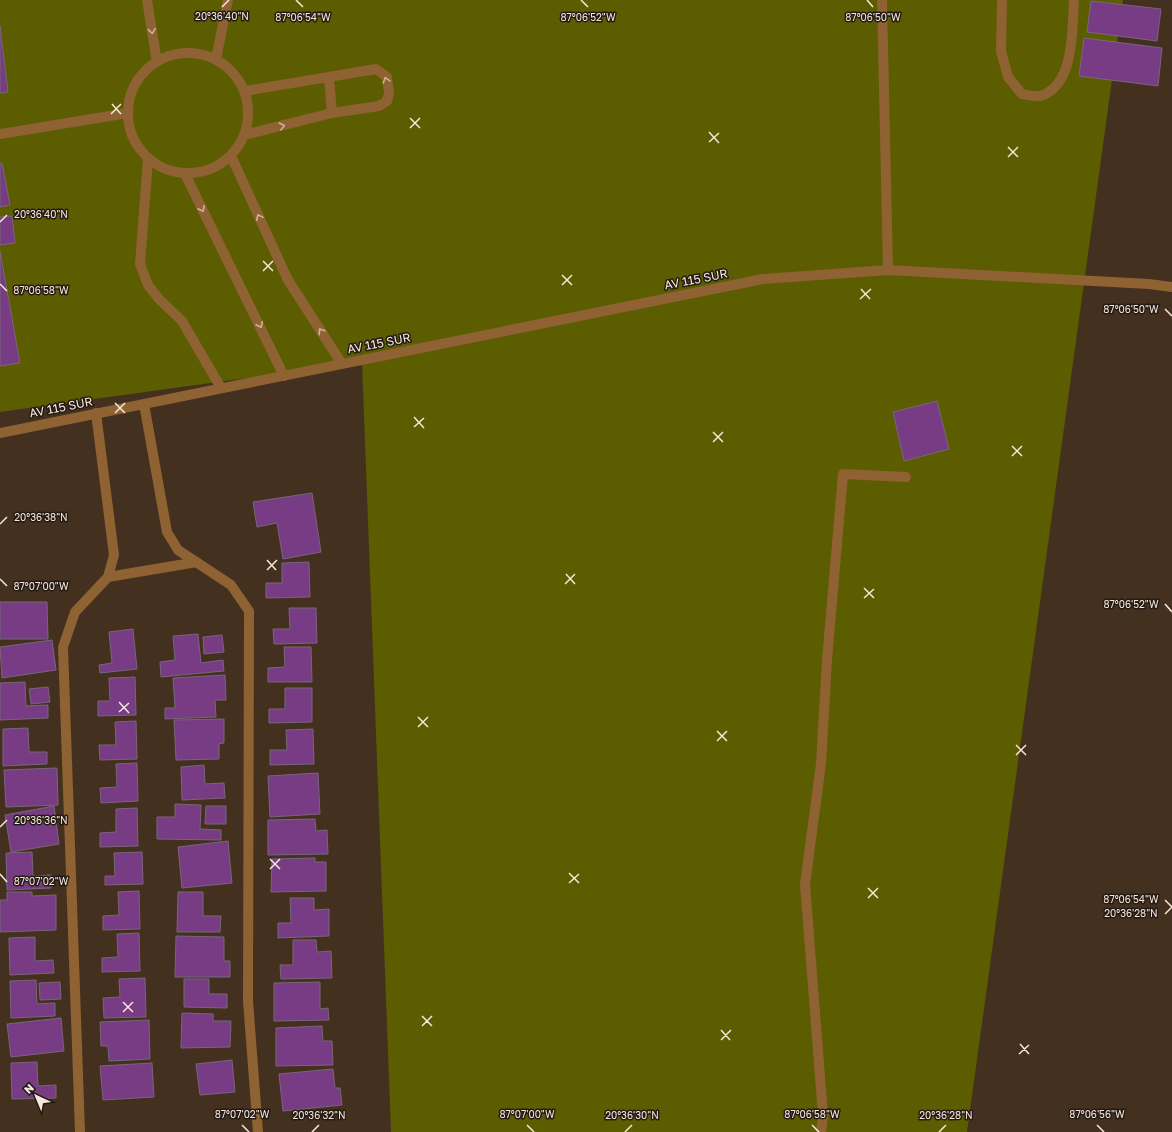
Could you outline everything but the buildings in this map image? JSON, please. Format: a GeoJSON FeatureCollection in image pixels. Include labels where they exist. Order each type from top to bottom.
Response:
{"type":"FeatureCollection","features":[{"type":"Feature","properties":{"kind":"street"},"geometry":{"type":"LineString","coordinates":[[147,0],[157,62]]}},
{"type":"Feature","properties":{"kind":"street"},"geometry":{"type":"LineString","coordinates":[[216,59],[228,0]]}},
{"type":"Feature","properties":{"kind":"street"},"geometry":{"type":"LineString","coordinates":[[882,0],[888,270]]}},
{"type":"Feature","properties":{"kind":"street"},"geometry":{"type":"LineString","coordinates":[[1002,0],[1001,51],[1008,77],[1022,94],[1038,96],[1052,91],[1061,82],[1067,67],[1074,0]]}},
{"type":"Feature","properties":{"kind":"street"},"geometry":{"type":"LineString","coordinates":[[177,54],[199,54],[216,59],[236,75],[245,91],[247,112],[244,135],[231,156],[218,166],[202,172],[185,174],[164,169],[148,159],[133,139],[128,113],[130,96],[140,77],[157,62],[177,54]]}},
{"type":"Feature","properties":{"kind":"street"},"geometry":{"type":"LineString","coordinates":[[244,135],[332,113],[379,106],[387,101],[389,93],[387,77],[383,72],[376,69],[245,91]]}},
{"type":"Feature","properties":{"kind":"street"},"geometry":{"type":"LineString","coordinates":[[329,78],[332,113]]}},
{"type":"Feature","properties":{"kind":"street"},"geometry":{"type":"LineString","coordinates":[[0,134],[128,113]]}},
{"type":"Feature","properties":{"kind":"street"},"geometry":{"type":"LineString","coordinates":[[231,156],[288,280],[342,364]]}},
{"type":"Feature","properties":{"kind":"street"},"geometry":{"type":"LineString","coordinates":[[148,159],[140,264],[148,285],[159,299],[182,321],[221,388]]}},
{"type":"Feature","properties":{"kind":"street"},"geometry":{"type":"LineString","coordinates":[[185,174],[284,376]]}},
{"type":"Feature","properties":{"kind":"street","name":"AV 115 SUR"},"geometry":{"type":"LineString","coordinates":[[0,433],[763,279],[888,270],[1172,287]]}},
{"type":"Feature","properties":{"kind":"street"},"geometry":{"type":"LineString","coordinates":[[144,404],[167,532],[178,550],[232,585],[249,611],[248,1001],[258,1132]]}},
{"type":"Feature","properties":{"kind":"street"},"geometry":{"type":"LineString","coordinates":[[80,1132],[63,647],[75,612],[108,577],[114,555],[96,413]]}},
{"type":"Feature","properties":{"kind":"street"},"geometry":{"type":"LineString","coordinates":[[821,1132],[824,1115],[805,884],[821,764],[827,660],[843,474],[906,477]]}},
{"type":"Feature","properties":{"kind":"street"},"geometry":{"type":"LineString","coordinates":[[108,577],[196,562]]}},
{"type":"Feature","properties":{"kind":"shaded area"},"geometry":{"type":"Polygon","coordinates":[[[0,0],[1123,0],[967,1132],[391,1132],[362,362],[0,412],[0,0]]]}}]}
